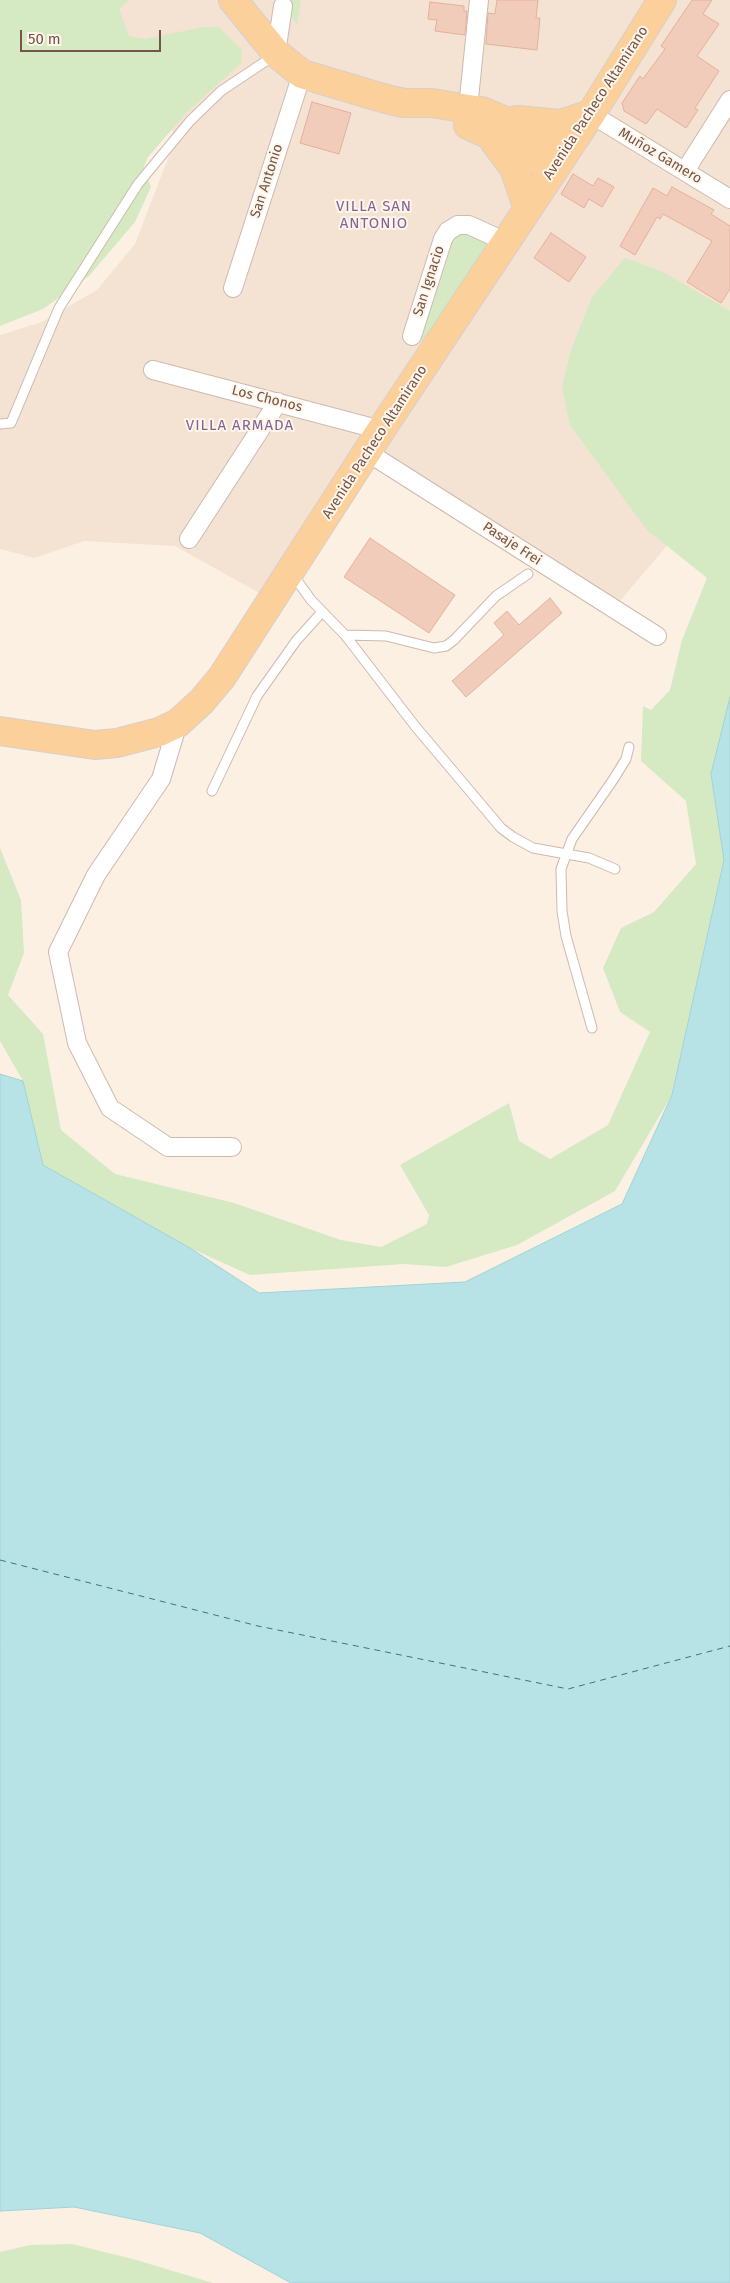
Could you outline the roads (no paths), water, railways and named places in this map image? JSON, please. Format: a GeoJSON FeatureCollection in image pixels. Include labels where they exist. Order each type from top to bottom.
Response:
{"type":"FeatureCollection","features":[{"type":"Feature","properties":{"kind":"main road"},"geometry":{"type":"LineString","coordinates":[[233,0],[276,54],[302,74],[404,103],[429,114],[520,128],[558,161]]}},
{"type":"Feature","properties":{"kind":"main road","name":"Avenida Pacheco Altamirano"},"geometry":{"type":"LineString","coordinates":[[0,731],[95,745],[117,743],[159,732],[178,723],[202,701],[222,677],[291,572],[374,441],[528,209],[662,0]]}},
{"type":"Feature","properties":{"kind":"main road"},"geometry":{"type":"LineString","coordinates":[[404,103],[432,103],[468,108],[490,124],[498,144],[514,168],[528,209]]}},
{"type":"Feature","properties":{"kind":"main road"},"geometry":{"type":"LineString","coordinates":[[490,124],[551,124],[570,122],[590,114]]}},
{"type":"Feature","properties":{"kind":"street"},"geometry":{"type":"LineString","coordinates":[[468,108],[479,0]]}},
{"type":"Feature","properties":{"kind":"street"},"geometry":{"type":"LineString","coordinates":[[276,54],[283,3]]}},
{"type":"Feature","properties":{"kind":"street","name":"San Antonio"},"geometry":{"type":"LineString","coordinates":[[233,288],[302,74]]}},
{"type":"Feature","properties":{"kind":"street"},"geometry":{"type":"LineString","coordinates":[[685,171],[730,100]]}},
{"type":"Feature","properties":{"kind":"street","name":"Muñoz Gamero"},"geometry":{"type":"LineString","coordinates":[[590,114],[730,199]]}},
{"type":"Feature","properties":{"kind":"street","name":"San Ignacio"},"geometry":{"type":"LineString","coordinates":[[412,336],[443,239],[448,231],[458,225],[469,225],[506,242]]}},
{"type":"Feature","properties":{"kind":"street","name":"Los Chonos"},"geometry":{"type":"LineString","coordinates":[[153,370],[278,402],[374,441]]}},
{"type":"Feature","properties":{"kind":"street"},"geometry":{"type":"LineString","coordinates":[[189,539],[278,402]]}},
{"type":"Feature","properties":{"kind":"street","name":"Pasaje Frei"},"geometry":{"type":"LineString","coordinates":[[374,441],[657,636]]}},
{"type":"Feature","properties":{"kind":"street"},"geometry":{"type":"LineString","coordinates":[[178,723],[161,778],[96,875],[58,952],[77,1043],[110,1108],[168,1147],[232,1147]]}},
{"type":"Feature","properties":{"kind":"lane"},"geometry":{"type":"LineString","coordinates":[[0,424],[11,423],[59,308],[138,184],[190,121],[221,91],[276,54]]}},
{"type":"Feature","properties":{"kind":"lane"},"geometry":{"type":"LineString","coordinates":[[291,572],[303,591],[345,635],[415,726],[501,828],[533,848],[589,858],[615,869]]}},
{"type":"Feature","properties":{"kind":"lane"},"geometry":{"type":"LineString","coordinates":[[345,635],[372,634],[434,648],[446,646],[496,596],[528,574]]}},
{"type":"Feature","properties":{"kind":"lane"},"geometry":{"type":"LineString","coordinates":[[212,791],[257,696],[286,655],[322,612]]}},
{"type":"Feature","properties":{"kind":"lane"},"geometry":{"type":"LineString","coordinates":[[592,1028],[566,936],[562,912],[561,869],[572,840],[626,759],[630,747]]}},
{"type":"Feature","properties":{"kind":"water"},"geometry":{"type":"Polygon","coordinates":[[[730,697],[730,2283],[291,2283],[200,2233],[74,2207],[0,2211],[0,1074],[23,1081],[43,1165],[190,1248],[259,1293],[465,1282],[622,1204],[672,1095],[724,860],[711,774],[730,697]]]}},
{"type":"Feature","properties":{"kind":"district","name":"VILLA SAN ANTONIO"},"geometry":{"type":"Point","coordinates":[374,216]}},
{"type":"Feature","properties":{"kind":"district","name":"VILLA ARMADA"},"geometry":{"type":"Point","coordinates":[240,426]}}]}
